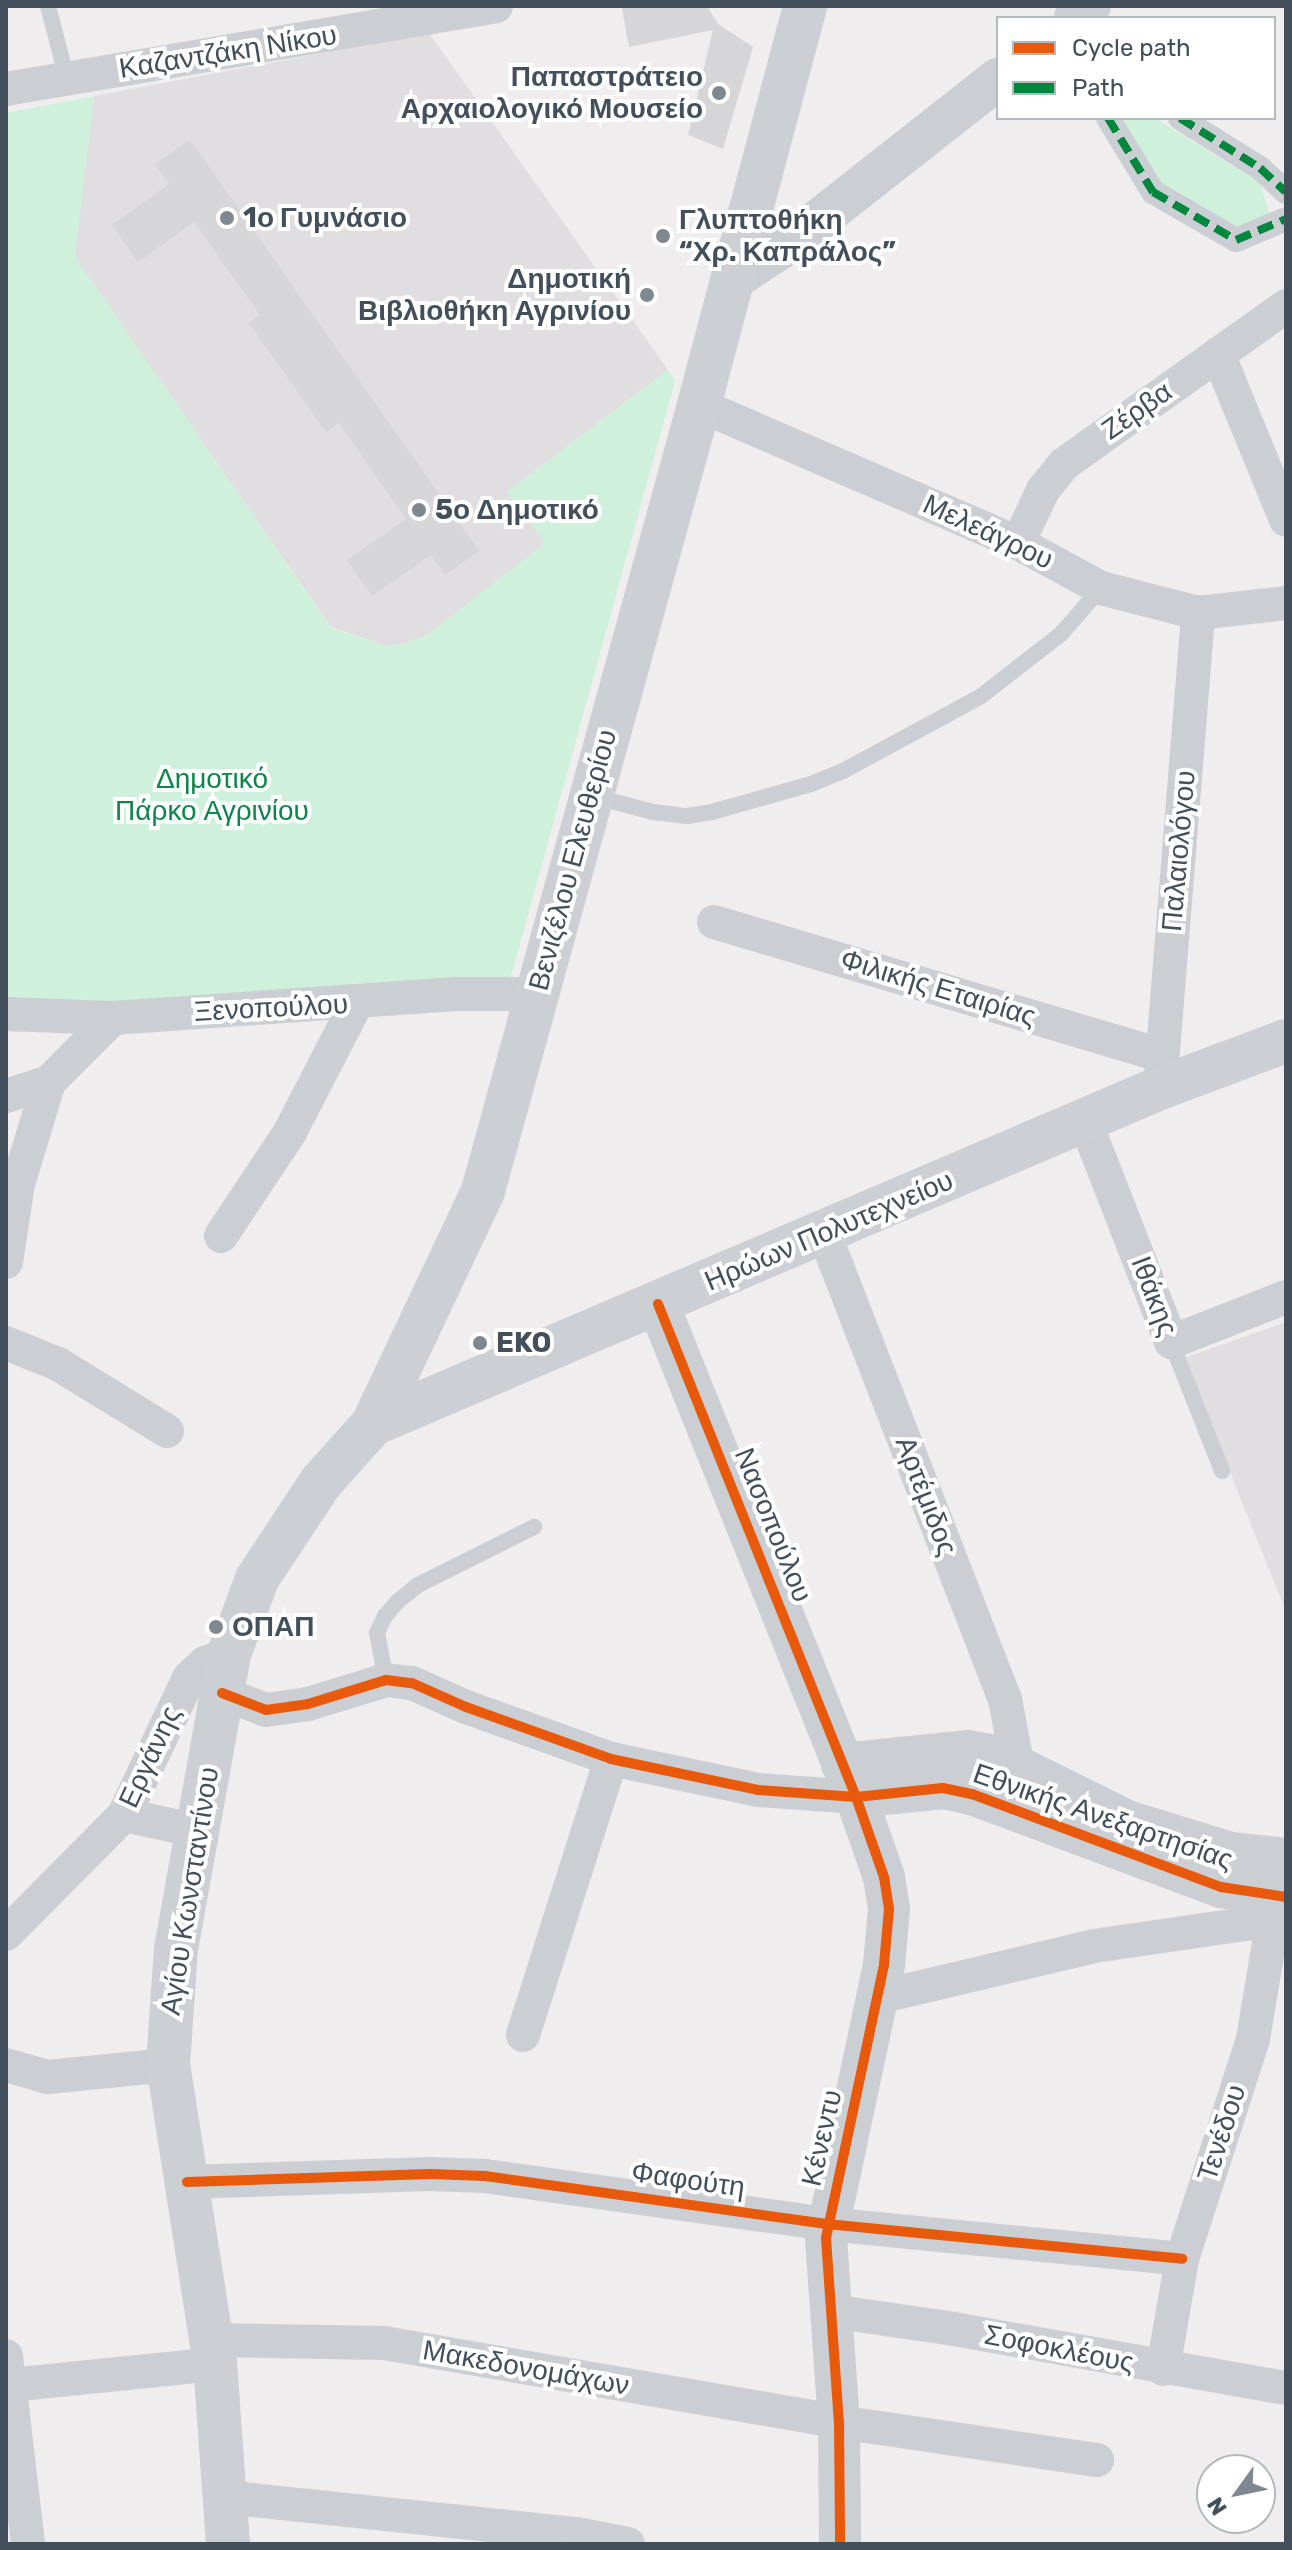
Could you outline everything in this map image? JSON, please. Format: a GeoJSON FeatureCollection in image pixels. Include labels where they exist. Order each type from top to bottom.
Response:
{"type":"FeatureCollection","features":[{"type":"Feature","properties":{"kind":"main road","name":"Βενιζέλου Ελευθερίου"},"geometry":{"type":"LineString","coordinates":[[373,1424],[483,1191],[805,6]]}},
{"type":"Feature","properties":{"kind":"main road","name":"Ηρώων Πολυτεχνείου"},"geometry":{"type":"LineString","coordinates":[[373,1424],[1085,1121],[1161,1072],[1286,1041]]}},
{"type":"Feature","properties":{"kind":"main road","name":"Αγίου Κωνσταντίνου"},"geometry":{"type":"LineString","coordinates":[[228,2544],[213,2352],[168,2065],[176,1949],[225,1673],[257,1579],[321,1482],[373,1424]]}},
{"type":"Feature","properties":{"kind":"street","name":"Καζαντζάκη Νίκου"},"geometry":{"type":"LineString","coordinates":[[10,82],[67,79],[396,15],[496,6]]}},
{"type":"Feature","properties":{"kind":"street"},"geometry":{"type":"LineString","coordinates":[[731,281],[797,237],[996,81]]}},
{"type":"Feature","properties":{"kind":"street"},"geometry":{"type":"LineString","coordinates":[[1109,120],[1153,192],[1236,240],[1286,219]]}},
{"type":"Feature","properties":{"kind":"street"},"geometry":{"type":"LineString","coordinates":[[1183,120],[1260,168],[1286,192]]}},
{"type":"Feature","properties":{"kind":"street","name":"Ζέρβα"},"geometry":{"type":"LineString","coordinates":[[1018,543],[1043,490],[1064,464],[1286,306]]}},
{"type":"Feature","properties":{"kind":"street"},"geometry":{"type":"LineString","coordinates":[[1218,354],[1286,520]]}},
{"type":"Feature","properties":{"kind":"street","name":"Μελεάγρου"},"geometry":{"type":"LineString","coordinates":[[699,405],[1018,543],[1101,588],[1198,613],[1286,603]]}},
{"type":"Feature","properties":{"kind":"street","name":"Παλαιολόγου"},"geometry":{"type":"LineString","coordinates":[[1161,1072],[1198,613]]}},
{"type":"Feature","properties":{"kind":"street","name":"Φιλικής Εταιρίας"},"geometry":{"type":"LineString","coordinates":[[714,922],[1161,1072]]}},
{"type":"Feature","properties":{"kind":"street","name":"Ξενοπούλου"},"geometry":{"type":"LineString","coordinates":[[6,1014],[113,1018],[356,1004],[456,994],[536,994]]}},
{"type":"Feature","properties":{"kind":"street"},"geometry":{"type":"LineString","coordinates":[[221,1236],[290,1132],[356,1004]]}},
{"type":"Feature","properties":{"kind":"street"},"geometry":{"type":"LineString","coordinates":[[6,1096],[49,1082],[113,1018]]}},
{"type":"Feature","properties":{"kind":"street"},"geometry":{"type":"LineString","coordinates":[[6,1262],[18,1184],[49,1082]]}},
{"type":"Feature","properties":{"kind":"street","name":"Ιθάκης"},"geometry":{"type":"LineString","coordinates":[[1085,1121],[1171,1342]]}},
{"type":"Feature","properties":{"kind":"street","name":"Αρτέμιδος"},"geometry":{"type":"LineString","coordinates":[[824,1233],[1005,1699],[1017,1763]]}},
{"type":"Feature","properties":{"kind":"street"},"geometry":{"type":"LineString","coordinates":[[1171,1342],[1286,1297]]}},
{"type":"Feature","properties":{"kind":"street","name":"Νασοπούλου"},"geometry":{"type":"LineString","coordinates":[[658,1304],[849,1781]]}},
{"type":"Feature","properties":{"kind":"street"},"geometry":{"type":"LineString","coordinates":[[6,1343],[69,1370],[167,1431]]}},
{"type":"Feature","properties":{"kind":"street","name":"Εργάνης"},"geometry":{"type":"LineString","coordinates":[[9,1926],[124,1815],[189,1678],[205,1663],[225,1673]]}},
{"type":"Feature","properties":{"kind":"street"},"geometry":{"type":"LineString","coordinates":[[225,1673],[266,1710],[308,1704],[386,1680],[412,1683],[466,1707],[611,1759],[758,1790],[792,1792],[967,1751],[1017,1763],[1127,1821],[1231,1853],[1281,1894]]}},
{"type":"Feature","properties":{"kind":"street"},"geometry":{"type":"LineString","coordinates":[[523,2035],[611,1759]]}},
{"type":"Feature","properties":{"kind":"street","name":"Εθνικής Ανεξαρτησίας"},"geometry":{"type":"LineString","coordinates":[[849,1781],[943,1788],[972,1794],[1011,1806],[1192,1878],[1221,1887],[1281,1894]]}},
{"type":"Feature","properties":{"kind":"street","name":"Κένεντυ"},"geometry":{"type":"LineString","coordinates":[[840,2544],[839,2422],[825,2250],[827,2224],[879,1997],[888,1941],[889,1909],[884,1877],[849,1781]]}},
{"type":"Feature","properties":{"kind":"street"},"geometry":{"type":"LineString","coordinates":[[124,1815],[198,1831]]}},
{"type":"Feature","properties":{"kind":"street"},"geometry":{"type":"LineString","coordinates":[[879,1997],[1094,1946],[1281,1894]]}},
{"type":"Feature","properties":{"kind":"street","name":"Τενέδου"},"geometry":{"type":"LineString","coordinates":[[1163,2369],[1182,2259],[1253,2039],[1281,1894]]}},
{"type":"Feature","properties":{"kind":"street"},"geometry":{"type":"LineString","coordinates":[[6,2065],[48,2077],[168,2065]]}},
{"type":"Feature","properties":{"kind":"street","name":"Φαφούτη"},"geometry":{"type":"LineString","coordinates":[[187,2182],[430,2174],[485,2176],[827,2224],[1182,2259]]}},
{"type":"Feature","properties":{"kind":"street","name":"Σοφοκλέους"},"geometry":{"type":"LineString","coordinates":[[831,2311],[954,2329],[1163,2369],[1286,2388]]}},
{"type":"Feature","properties":{"kind":"street","name":"Μακεδονομάχων"},"geometry":{"type":"LineString","coordinates":[[9,2392],[213,2352],[384,2343],[839,2422],[1097,2460]]}},
{"type":"Feature","properties":{"kind":"street"},"geometry":{"type":"LineString","coordinates":[[9,2392],[28,2544]]}},
{"type":"Feature","properties":{"kind":"street"},"geometry":{"type":"LineString","coordinates":[[223,2497],[576,2534],[628,2544]]}},
{"type":"Feature","properties":{"kind":"lane"},"geometry":{"type":"LineString","coordinates":[[48,6],[67,79]]}},
{"type":"Feature","properties":{"kind":"lane"},"geometry":{"type":"LineString","coordinates":[[591,795],[653,812],[687,816],[811,784],[843,771],[980,697],[1061,634],[1101,588]]}},
{"type":"Feature","properties":{"kind":"lane","name":"Ιθάκης"},"geometry":{"type":"LineString","coordinates":[[1171,1342],[1222,1471]]}},
{"type":"Feature","properties":{"kind":"lane"},"geometry":{"type":"LineString","coordinates":[[386,1680],[377,1633],[385,1616],[397,1602],[418,1585],[534,1527]]}},
{"type":"Feature","properties":{"kind":"shaded area"},"geometry":{"type":"Polygon","coordinates":[[[429,33],[668,370],[507,492],[546,543],[427,635],[404,644],[386,646],[331,627],[74,257],[94,96],[429,33]]]}},
{"type":"Feature","properties":{"kind":"shaded area"},"geometry":{"type":"Polygon","coordinates":[[[1286,1322],[1286,1611],[1184,1358],[1286,1322]]]}},
{"type":"Feature","properties":{"kind":"green space","name":"Δημοτικό Πάρκο Αγρινίου"},"geometry":{"type":"Polygon","coordinates":[[[94,96],[75,257],[331,628],[386,646],[404,644],[427,635],[545,543],[507,492],[668,370],[675,381],[512,973],[503,989],[109,1003],[6,999],[6,113],[94,96]]]}},
{"type":"Feature","properties":{"kind":"green space"},"geometry":{"type":"Polygon","coordinates":[[[1122,120],[1158,120],[1259,182],[1270,214],[1234,228],[1161,186],[1122,120]]]}},
{"type":"Feature","properties":{"kind":"building","name":"Παπαστράτειο Αρχαιολογικό Μουσείο"},"geometry":{"type":"Polygon","coordinates":[[[707,6],[718,24],[753,47],[723,149],[688,135],[713,30],[629,47],[622,8],[707,6]]]}},
{"type":"Feature","properties":{"kind":"building"},"geometry":{"type":"Polygon","coordinates":[[[190,140],[479,551],[445,575],[431,555],[372,596],[347,560],[406,519],[339,423],[326,432],[249,323],[260,315],[194,222],[138,262],[112,225],[169,184],[155,164],[190,140]]]}},
{"type":"Feature","properties":{"kind":"marked path"},"geometry":{"type":"LineString","coordinates":[[1109,120],[1153,192],[1236,240],[1286,219]]}},
{"type":"Feature","properties":{"kind":"marked path"},"geometry":{"type":"LineString","coordinates":[[1183,120],[1260,168],[1286,192]]}},
{"type":"Feature","properties":{"kind":"cycle path"},"geometry":{"type":"LineString","coordinates":[[658,1304],[856,1797],[884,1877],[889,1909],[884,1965],[826,2238],[839,2422],[840,2544]]}},
{"type":"Feature","properties":{"kind":"cycle path"},"geometry":{"type":"LineString","coordinates":[[222,1693],[266,1710],[308,1704],[386,1680],[412,1683],[466,1707],[611,1759],[758,1790],[856,1797],[943,1788],[972,1794],[1221,1887],[1286,1897]]}},
{"type":"Feature","properties":{"kind":"cycle path"},"geometry":{"type":"LineString","coordinates":[[187,2182],[430,2174],[485,2176],[827,2224],[1182,2259]]}},
{"type":"Feature","properties":{"kind":"place","name":"Παπαστράτειο Αρχαιολογικό Μουσείο"},"geometry":{"type":"Point","coordinates":[719,93]}},
{"type":"Feature","properties":{"kind":"place","name":"1ο Γυμνάσιο"},"geometry":{"type":"Point","coordinates":[227,218]}},
{"type":"Feature","properties":{"kind":"place","name":"Γλυπτοθήκη “Χρ. Καπράλος”"},"geometry":{"type":"Point","coordinates":[663,236]}},
{"type":"Feature","properties":{"kind":"place","name":"Δημοτική Βιβλιοθήκη Αγρινίου"},"geometry":{"type":"Point","coordinates":[647,295]}},
{"type":"Feature","properties":{"kind":"place","name":"5ο Δημοτικό"},"geometry":{"type":"Point","coordinates":[419,510]}},
{"type":"Feature","properties":{"kind":"place","name":"EKO"},"geometry":{"type":"Point","coordinates":[480,1343]}},
{"type":"Feature","properties":{"kind":"place","name":"ΟΠΑΠ"},"geometry":{"type":"Point","coordinates":[216,1627]}}]}
